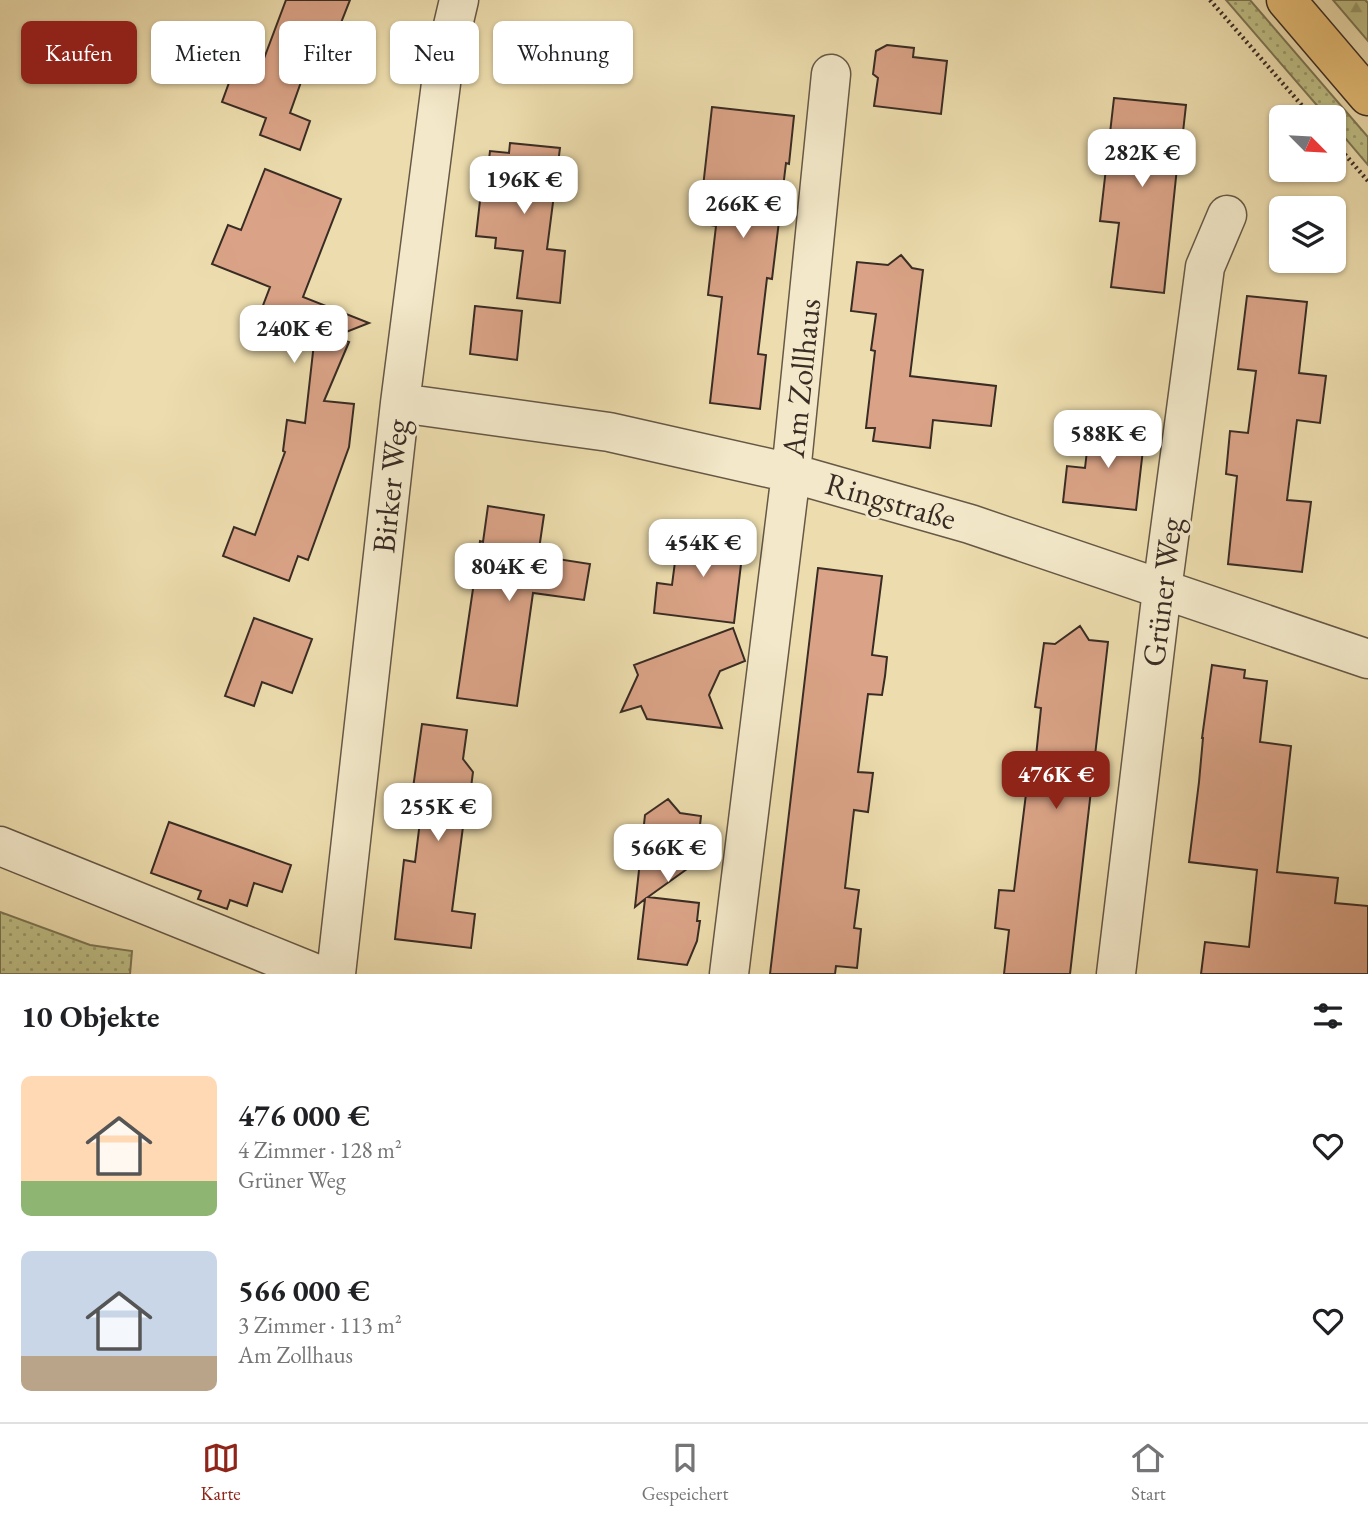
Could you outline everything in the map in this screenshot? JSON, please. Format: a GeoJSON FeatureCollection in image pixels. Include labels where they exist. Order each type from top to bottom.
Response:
{"type":"FeatureCollection","features":[{"type":"Feature","properties":{"kind":"main road"},"geometry":{"type":"LineString","coordinates":[[1286,0],[1368,96]]}},
{"type":"Feature","properties":{"kind":"street","name":"Birker Weg"},"geometry":{"type":"LineString","coordinates":[[336,974],[400,402],[443,68],[459,0]]}},
{"type":"Feature","properties":{"kind":"street","name":"Am Zollhaus"},"geometry":{"type":"LineString","coordinates":[[729,974],[791,472],[831,74]]}},
{"type":"Feature","properties":{"kind":"street","name":"Grüner Weg"},"geometry":{"type":"LineString","coordinates":[[1116,974],[1162,590],[1205,267],[1227,215]]}},
{"type":"Feature","properties":{"kind":"street","name":"Ringstraße"},"geometry":{"type":"LineString","coordinates":[[400,402],[609,432],[791,472],[970,524],[1368,659]]}},
{"type":"Feature","properties":{"kind":"street"},"geometry":{"type":"LineString","coordinates":[[0,846],[317,974]]}},
{"type":"Feature","properties":{"kind":"path"},"geometry":{"type":"LineString","coordinates":[[1210,0],[1302,105]]}},
{"type":"Feature","properties":{"kind":"path"},"geometry":{"type":"LineString","coordinates":[[1346,156],[1368,181]]}},
{"type":"Feature","properties":{"kind":"green space"},"geometry":{"type":"Polygon","coordinates":[[[1226,0],[1250,0],[1340,105],[1317,105],[1226,0]]]}},
{"type":"Feature","properties":{"kind":"green space"},"geometry":{"type":"Polygon","coordinates":[[[1333,0],[1365,0],[1368,3],[1368,41],[1333,0]]]}},
{"type":"Feature","properties":{"kind":"green space"},"geometry":{"type":"Polygon","coordinates":[[[1346,111],[1368,137],[1368,165],[1346,139],[1346,111]]]}},
{"type":"Feature","properties":{"kind":"green space"},"geometry":{"type":"Polygon","coordinates":[[[0,912],[90,945],[132,951],[130,974],[0,974],[0,912]]]}},
{"type":"Feature","properties":{"kind":"building"},"geometry":{"type":"Polygon","coordinates":[[[286,0],[350,0],[342,21],[279,21],[279,84],[300,84],[290,113],[310,121],[300,150],[260,135],[266,118],[222,102],[229,84],[265,84],[265,56],[286,0]]]}},
{"type":"Feature","properties":{"kind":"building"},"geometry":{"type":"Polygon","coordinates":[[[887,45],[914,48],[913,57],[947,61],[941,114],[874,106],[878,78],[873,74],[876,51],[887,45]]]}},
{"type":"Feature","properties":{"kind":"building"},"geometry":{"type":"Polygon","coordinates":[[[1114,98],[1186,105],[1164,293],[1111,287],[1119,223],[1100,221],[1114,98]]]}},
{"type":"Feature","properties":{"kind":"building"},"geometry":{"type":"Polygon","coordinates":[[[712,107],[794,116],[772,279],[767,278],[758,354],[766,355],[760,409],[710,403],[722,297],[708,295],[716,226],[705,224],[707,206],[701,205],[712,107]]]}},
{"type":"Feature","properties":{"kind":"building"},"geometry":{"type":"Polygon","coordinates":[[[510,143],[560,148],[547,249],[565,251],[560,303],[517,298],[523,251],[495,248],[496,238],[476,236],[481,192],[485,193],[490,151],[509,153],[510,143]]]}},
{"type":"Feature","properties":{"kind":"building"},"geometry":{"type":"Polygon","coordinates":[[[265,169],[341,199],[303,297],[369,323],[346,332],[343,340],[349,342],[324,401],[354,404],[349,447],[308,560],[298,556],[289,581],[223,556],[234,527],[255,535],[285,452],[287,420],[305,423],[314,343],[295,351],[291,344],[254,329],[270,287],[212,264],[228,225],[241,230],[265,169]]]}},
{"type":"Feature","properties":{"kind":"building"},"geometry":{"type":"Polygon","coordinates":[[[901,255],[912,268],[923,270],[910,376],[996,386],[991,426],[933,420],[930,448],[873,441],[875,428],[866,428],[875,351],[871,350],[876,314],[851,311],[857,262],[888,265],[901,255]]]}},
{"type":"Feature","properties":{"kind":"building"},"geometry":{"type":"Polygon","coordinates":[[[1247,296],[1307,302],[1299,373],[1326,376],[1320,423],[1297,420],[1287,500],[1311,502],[1302,572],[1228,564],[1237,476],[1226,474],[1230,431],[1248,433],[1256,371],[1238,369],[1247,296]]]}},
{"type":"Feature","properties":{"kind":"building"},"geometry":{"type":"Polygon","coordinates":[[[475,306],[522,311],[517,360],[470,354],[475,306]]]}},
{"type":"Feature","properties":{"kind":"building"},"geometry":{"type":"Polygon","coordinates":[[[1090,425],[1145,432],[1136,510],[1063,502],[1067,466],[1085,468],[1090,425]]]}},
{"type":"Feature","properties":{"kind":"building"},"geometry":{"type":"Polygon","coordinates":[[[488,506],[544,515],[538,556],[590,564],[584,600],[533,593],[517,706],[457,698],[480,541],[483,542],[488,506]]]}},
{"type":"Feature","properties":{"kind":"building"},"geometry":{"type":"Polygon","coordinates":[[[679,531],[744,539],[734,623],[654,613],[657,583],[672,585],[679,531]]]}},
{"type":"Feature","properties":{"kind":"building"},"geometry":{"type":"Polygon","coordinates":[[[818,568],[882,576],[872,655],[887,657],[885,676],[882,695],[868,694],[858,772],[873,773],[868,812],[854,810],[845,888],[859,890],[854,928],[861,929],[857,968],[836,966],[835,974],[770,974],[818,568]]]}},
{"type":"Feature","properties":{"kind":"building"},"geometry":{"type":"Polygon","coordinates":[[[254,618],[312,639],[292,693],[262,682],[254,706],[225,696],[254,618]]]}},
{"type":"Feature","properties":{"kind":"building"},"geometry":{"type":"Polygon","coordinates":[[[1080,626],[1089,640],[1108,642],[1070,974],[1004,974],[1009,930],[995,928],[999,890],[1014,891],[1026,794],[1032,795],[1041,708],[1035,707],[1044,643],[1055,644],[1080,626]]]}},
{"type":"Feature","properties":{"kind":"building"},"geometry":{"type":"Polygon","coordinates":[[[733,628],[745,661],[720,671],[709,695],[722,728],[647,719],[641,706],[621,712],[638,675],[634,665],[733,628]]]}},
{"type":"Feature","properties":{"kind":"building"},"geometry":{"type":"Polygon","coordinates":[[[1212,665],[1245,670],[1244,678],[1267,681],[1260,742],[1291,746],[1277,872],[1338,878],[1335,903],[1368,906],[1368,974],[1201,974],[1205,942],[1249,947],[1257,870],[1189,862],[1212,665]]]}},
{"type":"Feature","properties":{"kind":"building"},"geometry":{"type":"Polygon","coordinates":[[[422,724],[467,730],[463,759],[473,772],[452,911],[475,914],[471,948],[395,939],[404,860],[415,862],[424,789],[413,788],[422,724]]]}},
{"type":"Feature","properties":{"kind":"building"},"geometry":{"type":"Polygon","coordinates":[[[668,799],[680,813],[701,816],[699,834],[712,851],[648,897],[699,903],[697,941],[687,965],[638,959],[645,899],[635,907],[645,815],[668,799]]]}},
{"type":"Feature","properties":{"kind":"building"},"geometry":{"type":"Polygon","coordinates":[[[169,822],[291,865],[282,892],[254,883],[247,906],[230,900],[227,909],[198,899],[201,891],[151,873],[169,822]]]}}]}
